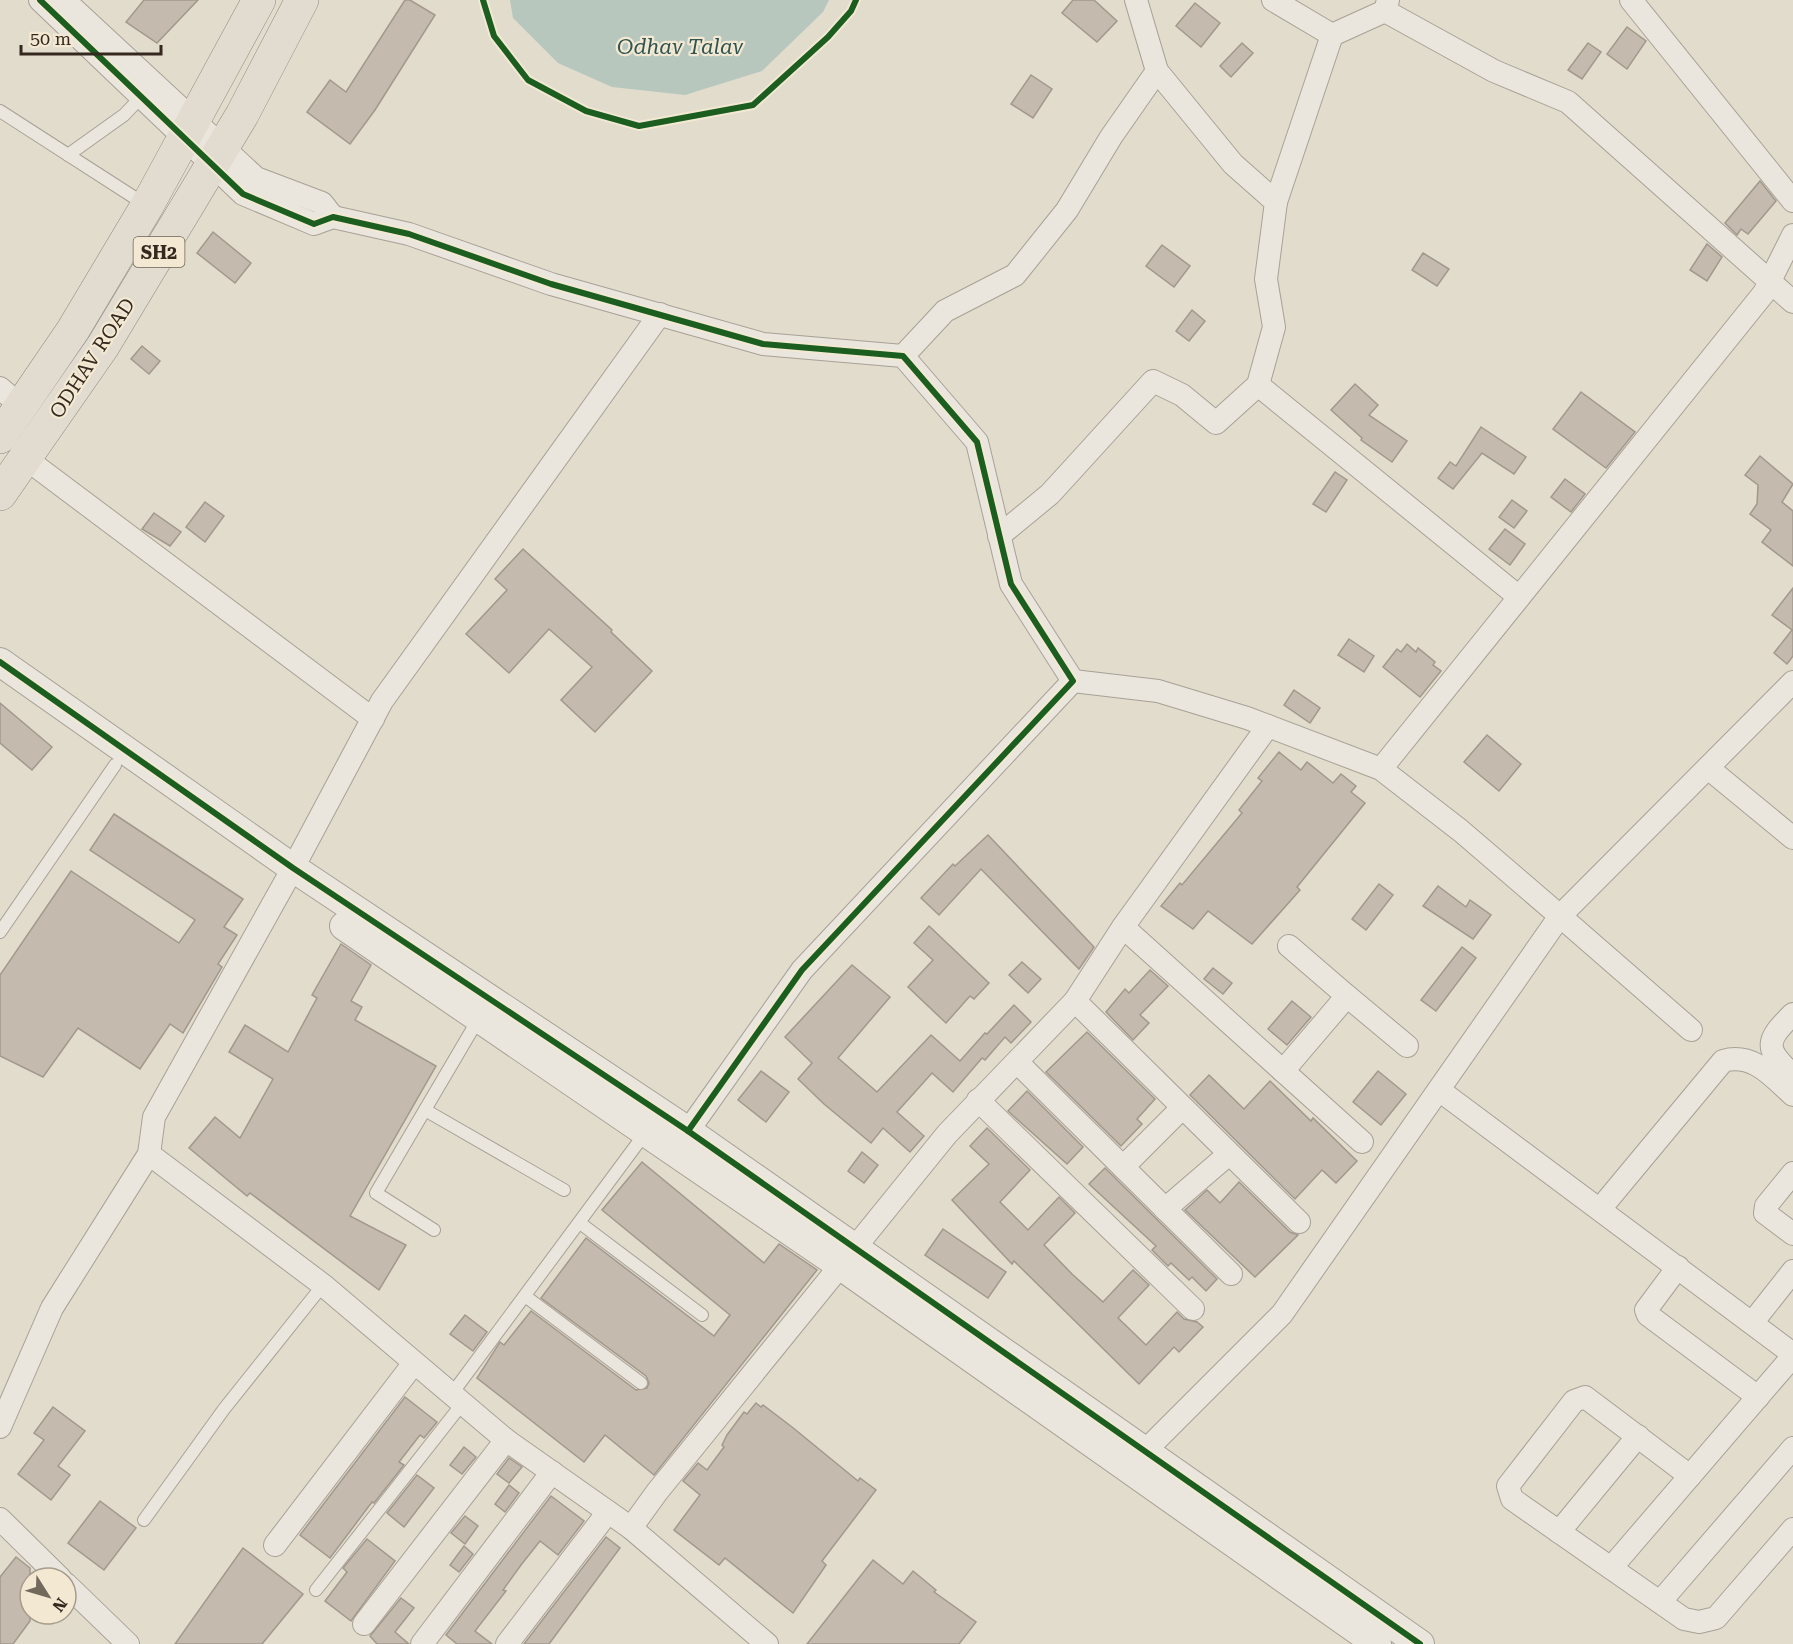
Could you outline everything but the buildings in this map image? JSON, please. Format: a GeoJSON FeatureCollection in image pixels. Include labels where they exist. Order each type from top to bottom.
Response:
{"type":"FeatureCollection","features":[{"type":"Feature","properties":{"kind":"main road","name":"ODHAV ROAD"},"geometry":{"type":"LineString","coordinates":[[0,437],[11,397],[73,330],[147,206],[259,0]]}},
{"type":"Feature","properties":{"kind":"main road","name":"ODHAV ROAD"},"geometry":{"type":"LineString","coordinates":[[0,494],[103,346],[216,157],[302,0]]}},
{"type":"Feature","properties":{"kind":"street"},"geometry":{"type":"LineString","coordinates":[[40,0],[148,91],[216,157],[256,178],[322,202],[333,217],[409,234],[551,284],[763,344],[903,356],[977,442],[1011,584],[1073,681]]}},
{"type":"Feature","properties":{"kind":"street"},"geometry":{"type":"LineString","coordinates":[[64,0],[148,91]]}},
{"type":"Feature","properties":{"kind":"street"},"geometry":{"type":"LineString","coordinates":[[1136,0],[1156,71],[1233,164],[1276,202]]}},
{"type":"Feature","properties":{"kind":"street"},"geometry":{"type":"LineString","coordinates":[[1273,0],[1332,35]]}},
{"type":"Feature","properties":{"kind":"street"},"geometry":{"type":"LineString","coordinates":[[1631,0],[1793,201]]}},
{"type":"Feature","properties":{"kind":"street"},"geometry":{"type":"LineString","coordinates":[[999,536],[1050,494],[1153,381],[1182,395],[1215,423],[1258,385],[1274,327],[1266,279],[1276,202],[1332,35],[1387,6],[1494,71],[1568,102],[1793,302]]}},
{"type":"Feature","properties":{"kind":"street"},"geometry":{"type":"LineString","coordinates":[[903,356],[945,311],[1015,275],[1067,210],[1111,137],[1156,71]]}},
{"type":"Feature","properties":{"kind":"street"},"geometry":{"type":"LineString","coordinates":[[1381,769],[1764,293],[1793,235]]}},
{"type":"Feature","properties":{"kind":"street"},"geometry":{"type":"LineString","coordinates":[[0,1425],[52,1308],[149,1155],[154,1117],[389,691],[660,314]]}},
{"type":"Feature","properties":{"kind":"street"},"geometry":{"type":"LineString","coordinates":[[1258,385],[1519,597]]}},
{"type":"Feature","properties":{"kind":"street"},"geometry":{"type":"LineString","coordinates":[[25,458],[373,718]]}},
{"type":"Feature","properties":{"kind":"street"},"geometry":{"type":"LineString","coordinates":[[0,663],[479,1018],[646,1131],[848,1257],[1145,1451],[1412,1642]]}},
{"type":"Feature","properties":{"kind":"street"},"geometry":{"type":"LineString","coordinates":[[1073,681],[1158,691],[1268,726],[1381,769],[1461,831],[1691,1030]]}},
{"type":"Feature","properties":{"kind":"street"},"geometry":{"type":"LineString","coordinates":[[688,1131],[802,970],[1073,681]]}},
{"type":"Feature","properties":{"kind":"street"},"geometry":{"type":"LineString","coordinates":[[1145,1451],[1282,1314],[1560,916],[1793,682]]}},
{"type":"Feature","properties":{"kind":"street"},"geometry":{"type":"LineString","coordinates":[[0,684],[115,765],[688,1131],[848,1257],[1377,1644]]}},
{"type":"Feature","properties":{"kind":"street"},"geometry":{"type":"LineString","coordinates":[[631,1528],[657,1492],[947,1134],[1075,1001],[1124,927],[1268,726]]}},
{"type":"Feature","properties":{"kind":"street"},"geometry":{"type":"LineString","coordinates":[[1708,768],[1793,838]]}},
{"type":"Feature","properties":{"kind":"street"},"geometry":{"type":"LineString","coordinates":[[1124,927],[1362,1142]]}},
{"type":"Feature","properties":{"kind":"street"},"geometry":{"type":"LineString","coordinates":[[1289,946],[1407,1046]]}},
{"type":"Feature","properties":{"kind":"street"},"geometry":{"type":"LineString","coordinates":[[1283,1071],[1347,996]]}},
{"type":"Feature","properties":{"kind":"street"},"geometry":{"type":"LineString","coordinates":[[1075,1001],[1299,1222]]}},
{"type":"Feature","properties":{"kind":"street"},"geometry":{"type":"LineString","coordinates":[[1793,1014],[1771,1037],[1770,1048],[1778,1061],[1793,1076]]}},
{"type":"Feature","properties":{"kind":"street"},"geometry":{"type":"LineString","coordinates":[[1600,1209],[1723,1061],[1736,1058],[1749,1061],[1765,1070],[1793,1095]]}},
{"type":"Feature","properties":{"kind":"street"},"geometry":{"type":"LineString","coordinates":[[1017,1062],[1231,1274]]}},
{"type":"Feature","properties":{"kind":"street"},"geometry":{"type":"LineString","coordinates":[[1440,1090],[1793,1355],[1611,1568]]}},
{"type":"Feature","properties":{"kind":"street"},"geometry":{"type":"LineString","coordinates":[[978,1101],[1193,1309]]}},
{"type":"Feature","properties":{"kind":"street"},"geometry":{"type":"LineString","coordinates":[[1123,1167],[1182,1108]]}},
{"type":"Feature","properties":{"kind":"street"},"geometry":{"type":"LineString","coordinates":[[1165,1209],[1229,1154]]}},
{"type":"Feature","properties":{"kind":"street"},"geometry":{"type":"LineString","coordinates":[[149,1155],[323,1285],[506,1440],[631,1528],[767,1644]]}},
{"type":"Feature","properties":{"kind":"street"},"geometry":{"type":"LineString","coordinates":[[1793,1173],[1766,1206],[1765,1213],[1793,1234]]}},
{"type":"Feature","properties":{"kind":"street"},"geometry":{"type":"LineString","coordinates":[[1678,1267],[1646,1310],[1648,1315],[1758,1397]]}},
{"type":"Feature","properties":{"kind":"street"},"geometry":{"type":"LineString","coordinates":[[1752,1323],[1793,1271]]}},
{"type":"Feature","properties":{"kind":"street"},"geometry":{"type":"LineString","coordinates":[[275,1545],[414,1363]]}},
{"type":"Feature","properties":{"kind":"street"},"geometry":{"type":"LineString","coordinates":[[1690,1476],[1585,1397],[1574,1401],[1508,1486],[1512,1499],[1684,1619],[1699,1622],[1716,1618],[1793,1529]]}},
{"type":"Feature","properties":{"kind":"street"},"geometry":{"type":"LineString","coordinates":[[1559,1532],[1638,1436]]}},
{"type":"Feature","properties":{"kind":"street"},"geometry":{"type":"LineString","coordinates":[[364,1624],[506,1440]]}},
{"type":"Feature","properties":{"kind":"street"},"geometry":{"type":"LineString","coordinates":[[1660,1602],[1793,1448]]}},
{"type":"Feature","properties":{"kind":"street"},"geometry":{"type":"LineString","coordinates":[[422,1644],[552,1472]]}},
{"type":"Feature","properties":{"kind":"street"},"geometry":{"type":"LineString","coordinates":[[507,1644],[608,1512]]}},
{"type":"Feature","properties":{"kind":"street"},"geometry":{"type":"LineString","coordinates":[[0,1519],[48,1566]]}},
{"type":"Feature","properties":{"kind":"street"},"geometry":{"type":"LineString","coordinates":[[78,1596],[128,1644]]}},
{"type":"Feature","properties":{"kind":"lane"},"geometry":{"type":"LineString","coordinates":[[68,155],[124,115],[148,91]]}},
{"type":"Feature","properties":{"kind":"lane"},"geometry":{"type":"LineString","coordinates":[[0,111],[147,206]]}},
{"type":"Feature","properties":{"kind":"lane"},"geometry":{"type":"LineString","coordinates":[[0,932],[115,765]]}},
{"type":"Feature","properties":{"kind":"lane"},"geometry":{"type":"LineString","coordinates":[[434,1230],[376,1194],[479,1018]]}},
{"type":"Feature","properties":{"kind":"lane"},"geometry":{"type":"LineString","coordinates":[[425,1110],[564,1190]]}},
{"type":"Feature","properties":{"kind":"lane"},"geometry":{"type":"LineString","coordinates":[[316,1590],[457,1400],[525,1296],[646,1131]]}},
{"type":"Feature","properties":{"kind":"lane"},"geometry":{"type":"LineString","coordinates":[[580,1223],[702,1315]]}},
{"type":"Feature","properties":{"kind":"lane"},"geometry":{"type":"LineString","coordinates":[[144,1520],[224,1409],[323,1285]]}},
{"type":"Feature","properties":{"kind":"lane"},"geometry":{"type":"LineString","coordinates":[[525,1296],[641,1383]]}},
{"type":"Feature","properties":{"kind":"water","name":"Odhav Talav"},"geometry":{"type":"Polygon","coordinates":[[[510,0],[829,0],[823,12],[762,71],[685,95],[612,87],[558,63],[513,18],[510,0]]]}},
{"type":"Feature","properties":{"kind":"cycle path"},"geometry":{"type":"LineString","coordinates":[[40,0],[243,194],[314,224],[333,217],[409,234],[551,284],[763,344],[903,356],[977,442],[1011,584],[1073,681],[802,970],[688,1131]]}},
{"type":"Feature","properties":{"kind":"cycle path"},"geometry":{"type":"LineString","coordinates":[[483,0],[494,36],[528,80],[586,111],[639,126],[753,105],[828,37],[851,11],[856,0]]}},
{"type":"Feature","properties":{"kind":"cycle path"},"geometry":{"type":"LineString","coordinates":[[0,662],[293,868],[688,1131],[1420,1644]]}}]}
